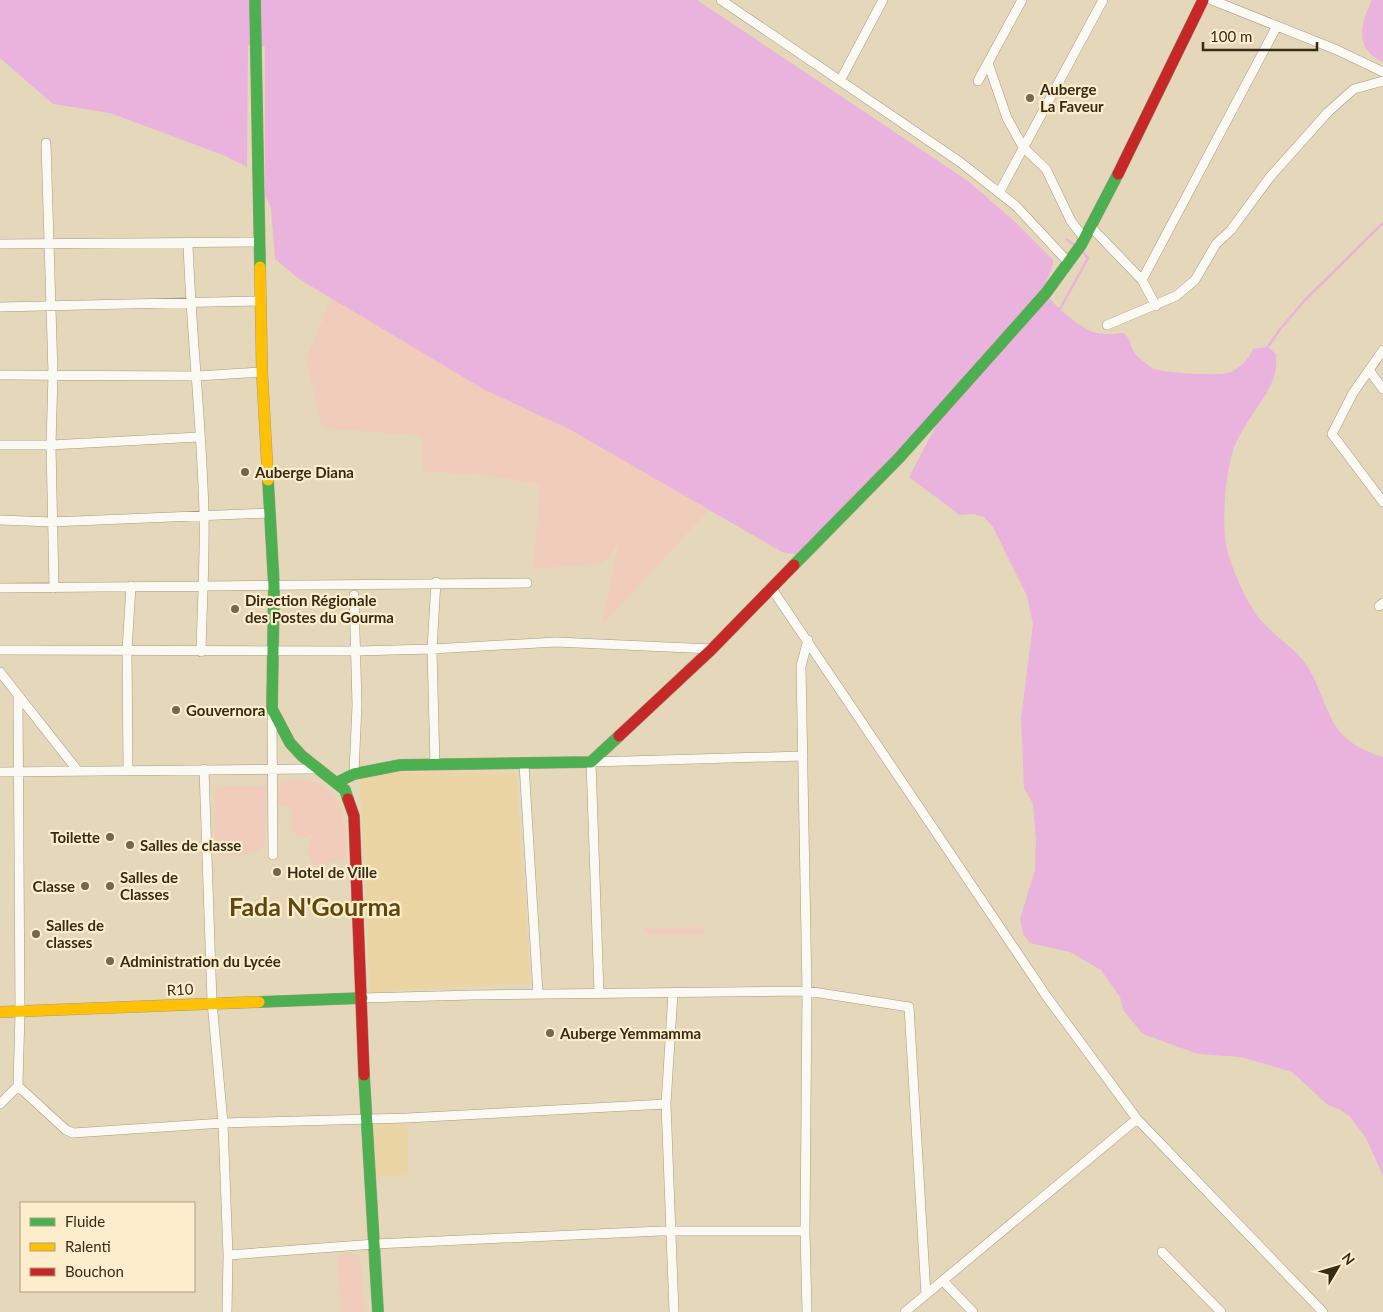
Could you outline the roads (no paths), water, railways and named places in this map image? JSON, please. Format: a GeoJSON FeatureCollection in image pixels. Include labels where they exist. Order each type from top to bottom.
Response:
{"type":"FeatureCollection","features":[{"type":"Feature","properties":{"kind":"main road"},"geometry":{"type":"LineString","coordinates":[[338,782],[354,773],[375,767],[591,762],[712,649],[772,589],[944,409],[1069,263],[1150,112],[1203,0]]}},
{"type":"Feature","properties":{"kind":"main road"},"geometry":{"type":"LineString","coordinates":[[255,3],[262,372],[274,586],[272,709],[290,743],[318,769],[338,782],[349,798],[354,816],[366,1120],[378,1312]]}},
{"type":"Feature","properties":{"kind":"main road","name":"R10"},"geometry":{"type":"LineString","coordinates":[[0,1012],[212,1002],[362,998]]}},
{"type":"Feature","properties":{"kind":"street"},"geometry":{"type":"LineString","coordinates":[[721,0],[960,162],[1016,206],[1069,263]]}},
{"type":"Feature","properties":{"kind":"street"},"geometry":{"type":"LineString","coordinates":[[840,81],[883,0]]}},
{"type":"Feature","properties":{"kind":"street"},"geometry":{"type":"LineString","coordinates":[[978,81],[1022,0]]}},
{"type":"Feature","properties":{"kind":"street"},"geometry":{"type":"LineString","coordinates":[[999,193],[1103,0]]}},
{"type":"Feature","properties":{"kind":"street"},"geometry":{"type":"LineString","coordinates":[[1212,0],[1337,50],[1383,72]]}},
{"type":"Feature","properties":{"kind":"street"},"geometry":{"type":"LineString","coordinates":[[1142,280],[1277,26]]}},
{"type":"Feature","properties":{"kind":"street"},"geometry":{"type":"LineString","coordinates":[[988,63],[1007,118],[1023,147],[1046,169],[1071,221],[1080,245]]}},
{"type":"Feature","properties":{"kind":"street"},"geometry":{"type":"LineString","coordinates":[[1107,324],[1156,306],[1176,296],[1194,280],[1216,244],[1232,230],[1270,177],[1328,112],[1354,89],[1383,81]]}},
{"type":"Feature","properties":{"kind":"street"},"geometry":{"type":"LineString","coordinates":[[46,143],[53,374],[50,445],[54,588]]}},
{"type":"Feature","properties":{"kind":"street"},"geometry":{"type":"LineString","coordinates":[[1090,226],[1142,280],[1156,306]]}},
{"type":"Feature","properties":{"kind":"street"},"geometry":{"type":"LineString","coordinates":[[188,242],[190,303],[197,376],[204,516],[201,652]]}},
{"type":"Feature","properties":{"kind":"street"},"geometry":{"type":"LineString","coordinates":[[0,244],[259,242]]}},
{"type":"Feature","properties":{"kind":"street"},"geometry":{"type":"LineString","coordinates":[[0,307],[260,301]]}},
{"type":"Feature","properties":{"kind":"street"},"geometry":{"type":"LineString","coordinates":[[1383,350],[1353,393],[1332,434],[1383,502]]}},
{"type":"Feature","properties":{"kind":"street"},"geometry":{"type":"LineString","coordinates":[[1369,370],[1383,389]]}},
{"type":"Feature","properties":{"kind":"street"},"geometry":{"type":"LineString","coordinates":[[0,375],[197,376],[262,372]]}},
{"type":"Feature","properties":{"kind":"street"},"geometry":{"type":"LineString","coordinates":[[0,445],[50,445],[199,437]]}},
{"type":"Feature","properties":{"kind":"street"},"geometry":{"type":"LineString","coordinates":[[0,520],[51,522],[270,513]]}},
{"type":"Feature","properties":{"kind":"street"},"geometry":{"type":"LineString","coordinates":[[435,765],[432,650],[436,582]]}},
{"type":"Feature","properties":{"kind":"street"},"geometry":{"type":"LineString","coordinates":[[0,588],[203,584],[274,586],[527,582]]}},
{"type":"Feature","properties":{"kind":"street"},"geometry":{"type":"LineString","coordinates":[[128,769],[127,650],[131,586]]}},
{"type":"Feature","properties":{"kind":"street"},"geometry":{"type":"LineString","coordinates":[[772,589],[1052,1004],[1137,1119],[1323,1312]]}},
{"type":"Feature","properties":{"kind":"street"},"geometry":{"type":"LineString","coordinates":[[354,595],[356,651],[354,773]]}},
{"type":"Feature","properties":{"kind":"street"},"geometry":{"type":"LineString","coordinates":[[807,1312],[804,1232],[807,991],[800,666],[808,640]]}},
{"type":"Feature","properties":{"kind":"street"},"geometry":{"type":"LineString","coordinates":[[0,650],[201,652],[432,650],[556,642],[712,649]]}},
{"type":"Feature","properties":{"kind":"street"},"geometry":{"type":"LineString","coordinates":[[0,672],[18,698],[78,771]]}},
{"type":"Feature","properties":{"kind":"street"},"geometry":{"type":"LineString","coordinates":[[0,1104],[18,1086],[20,1012],[18,698]]}},
{"type":"Feature","properties":{"kind":"street"},"geometry":{"type":"LineString","coordinates":[[272,709],[273,855]]}},
{"type":"Feature","properties":{"kind":"street"},"geometry":{"type":"LineString","coordinates":[[599,993],[591,762],[803,756]]}},
{"type":"Feature","properties":{"kind":"street"},"geometry":{"type":"LineString","coordinates":[[524,764],[538,994]]}},
{"type":"Feature","properties":{"kind":"street"},"geometry":{"type":"LineString","coordinates":[[0,772],[128,769],[318,769]]}},
{"type":"Feature","properties":{"kind":"street"},"geometry":{"type":"LineString","coordinates":[[204,769],[212,1002],[223,1123],[228,1255],[227,1312]]}},
{"type":"Feature","properties":{"kind":"street"},"geometry":{"type":"LineString","coordinates":[[362,998],[807,991],[909,1007],[926,1295]]}},
{"type":"Feature","properties":{"kind":"street"},"geometry":{"type":"LineString","coordinates":[[673,992],[666,1104],[674,1312]]}},
{"type":"Feature","properties":{"kind":"street"},"geometry":{"type":"LineString","coordinates":[[18,1086],[66,1130],[73,1133],[223,1123],[366,1120],[666,1104]]}},
{"type":"Feature","properties":{"kind":"street"},"geometry":{"type":"LineString","coordinates":[[906,1312],[1137,1119]]}},
{"type":"Feature","properties":{"kind":"street"},"geometry":{"type":"LineString","coordinates":[[228,1255],[375,1244],[671,1231],[804,1232]]}},
{"type":"Feature","properties":{"kind":"street"},"geometry":{"type":"LineString","coordinates":[[1162,1252],[1221,1312]]}},
{"type":"Feature","properties":{"kind":"street"},"geometry":{"type":"LineString","coordinates":[[943,1281],[973,1312]]}},
{"type":"Feature","properties":{"kind":"waterway"},"geometry":{"type":"LineString","coordinates":[[1267,348],[1305,300],[1383,223]]}},
{"type":"Feature","properties":{"kind":"waterway"},"geometry":{"type":"LineString","coordinates":[[1067,240],[1076,246]]}},
{"type":"Feature","properties":{"kind":"waterway"},"geometry":{"type":"LineString","coordinates":[[1060,309],[1088,258],[1082,251]]}},
{"type":"Feature","properties":{"kind":"place","name":"Auberge La Faveur"},"geometry":{"type":"Point","coordinates":[1030,98]}},
{"type":"Feature","properties":{"kind":"place","name":"Auberge Diana"},"geometry":{"type":"Point","coordinates":[245,472]}},
{"type":"Feature","properties":{"kind":"place","name":"Direction Régionale des Postes du Gourma"},"geometry":{"type":"Point","coordinates":[235,609]}},
{"type":"Feature","properties":{"kind":"place","name":"Gouvernora"},"geometry":{"type":"Point","coordinates":[176,710]}},
{"type":"Feature","properties":{"kind":"place","name":"Toilette"},"geometry":{"type":"Point","coordinates":[110,837]}},
{"type":"Feature","properties":{"kind":"place","name":"Salles de classe"},"geometry":{"type":"Point","coordinates":[130,845]}},
{"type":"Feature","properties":{"kind":"place","name":"Hotel de Ville"},"geometry":{"type":"Point","coordinates":[277,872]}},
{"type":"Feature","properties":{"kind":"place","name":"Classe"},"geometry":{"type":"Point","coordinates":[85,886]}},
{"type":"Feature","properties":{"kind":"place","name":"Salles de Classes"},"geometry":{"type":"Point","coordinates":[110,886]}},
{"type":"Feature","properties":{"kind":"place","name":"Salles de classes"},"geometry":{"type":"Point","coordinates":[36,934]}},
{"type":"Feature","properties":{"kind":"place","name":"Administration du Lycée"},"geometry":{"type":"Point","coordinates":[110,961]}},
{"type":"Feature","properties":{"kind":"place","name":"Auberge Yemmamma"},"geometry":{"type":"Point","coordinates":[550,1033]}},
{"type":"Feature","properties":{"kind":"district","name":"Fada N'Gourma"},"geometry":{"type":"Point","coordinates":[315,906]}}]}
